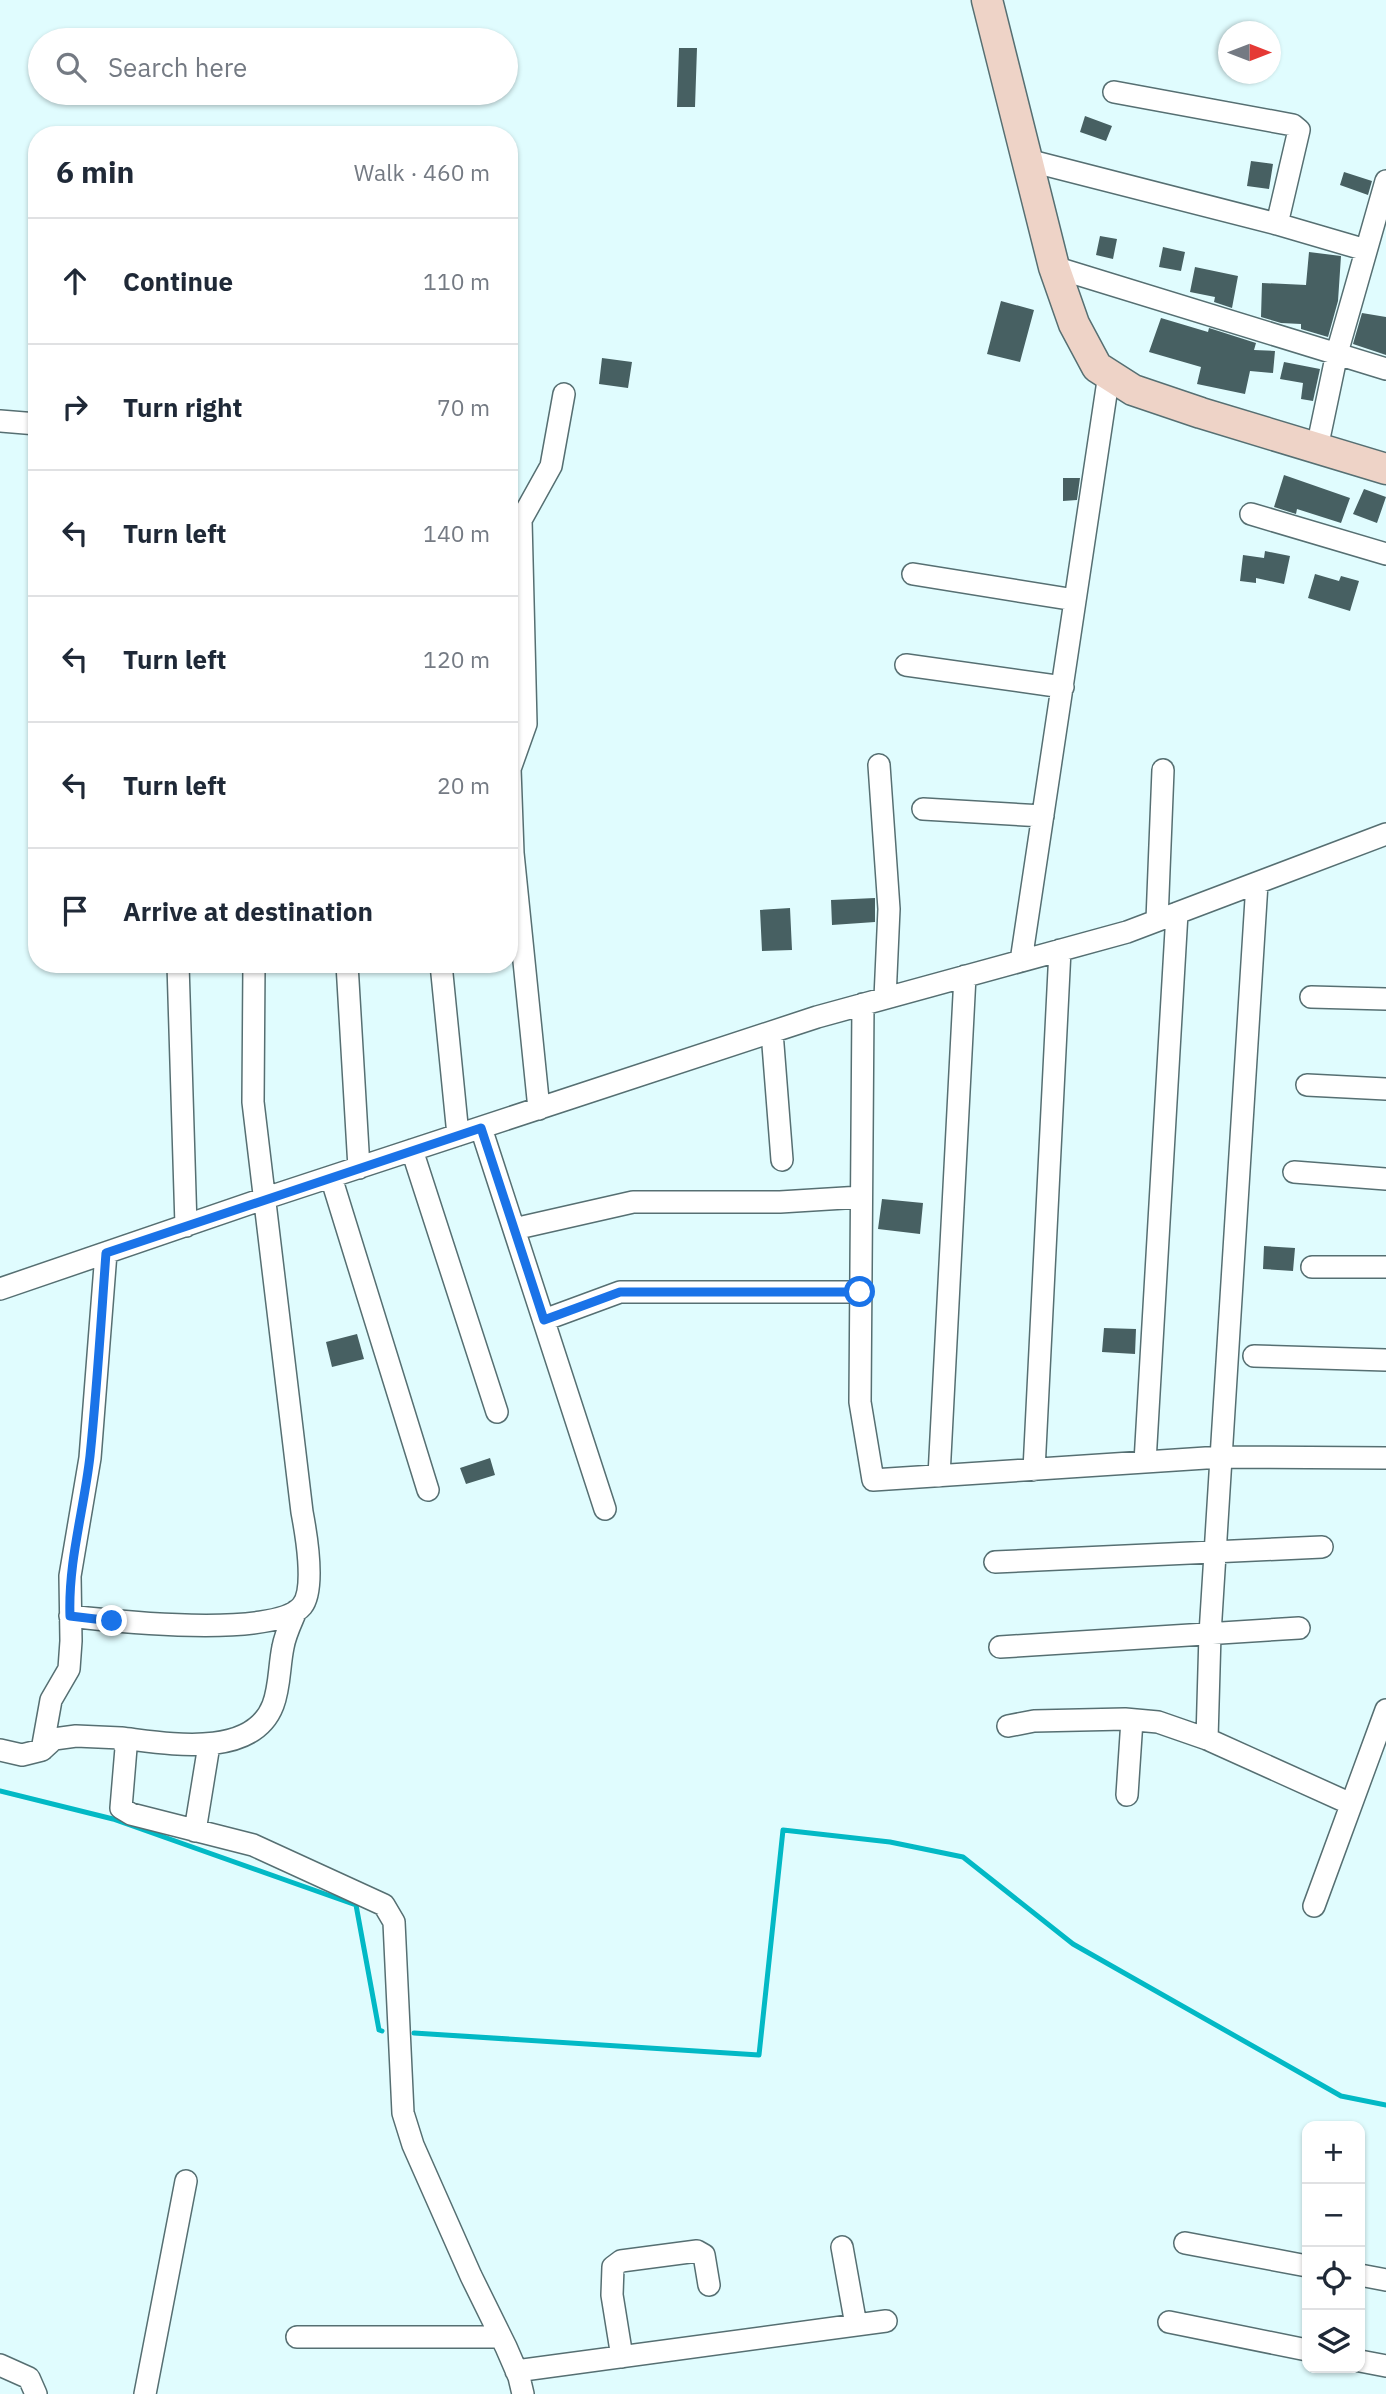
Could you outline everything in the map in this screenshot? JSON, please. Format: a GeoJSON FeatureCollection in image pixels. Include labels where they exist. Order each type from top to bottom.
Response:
{"type":"FeatureCollection","features":[{"type":"Feature","properties":{"kind":"street"},"geometry":{"type":"LineString","coordinates":[[988,0],[1054,267],[1074,324],[1097,367],[1133,390],[1386,469]]}},
{"type":"Feature","properties":{"kind":"street"},"geometry":{"type":"LineString","coordinates":[[1114,92],[1293,125],[1299,130],[1277,224]]}},
{"type":"Feature","properties":{"kind":"street"},"geometry":{"type":"LineString","coordinates":[[1027,160],[1277,224],[1366,250]]}},
{"type":"Feature","properties":{"kind":"street"},"geometry":{"type":"LineString","coordinates":[[1317,449],[1337,353],[1386,181]]}},
{"type":"Feature","properties":{"kind":"street"},"geometry":{"type":"LineString","coordinates":[[1054,267],[1386,369]]}},
{"type":"Feature","properties":{"kind":"street"},"geometry":{"type":"LineString","coordinates":[[1021,961],[1110,374]]}},
{"type":"Feature","properties":{"kind":"street"},"geometry":{"type":"LineString","coordinates":[[518,746],[526,723],[521,520],[551,466],[564,394]]}},
{"type":"Feature","properties":{"kind":"street"},"geometry":{"type":"LineString","coordinates":[[0,421],[28,423]]}},
{"type":"Feature","properties":{"kind":"street"},"geometry":{"type":"LineString","coordinates":[[1251,513],[1386,554]]}},
{"type":"Feature","properties":{"kind":"street"},"geometry":{"type":"LineString","coordinates":[[913,574],[1076,600]]}},
{"type":"Feature","properties":{"kind":"street"},"geometry":{"type":"LineString","coordinates":[[906,665],[1063,687]]}},
{"type":"Feature","properties":{"kind":"street"},"geometry":{"type":"LineString","coordinates":[[879,765],[889,909],[885,998]]}},
{"type":"Feature","properties":{"kind":"street"},"geometry":{"type":"LineString","coordinates":[[1157,920],[1163,770]]}},
{"type":"Feature","properties":{"kind":"street"},"geometry":{"type":"LineString","coordinates":[[923,809],[1043,816]]}},
{"type":"Feature","properties":{"kind":"street"},"geometry":{"type":"LineString","coordinates":[[0,1289],[266,1198],[772,1032],[863,1004],[1127,932],[1386,834]]}},
{"type":"Feature","properties":{"kind":"street"},"geometry":{"type":"LineString","coordinates":[[1207,1738],[1210,1634],[1257,883]]}},
{"type":"Feature","properties":{"kind":"street"},"geometry":{"type":"LineString","coordinates":[[518,902],[539,1109]]}},
{"type":"Feature","properties":{"kind":"street"},"geometry":{"type":"LineString","coordinates":[[1145,1462],[1177,912]]}},
{"type":"Feature","properties":{"kind":"street"},"geometry":{"type":"LineString","coordinates":[[1034,1470],[1060,950]]}},
{"type":"Feature","properties":{"kind":"street"},"geometry":{"type":"LineString","coordinates":[[178,973],[186,1226]]}},
{"type":"Feature","properties":{"kind":"street"},"geometry":{"type":"LineString","coordinates":[[0,1750],[22,1755],[42,1750],[54,1738],[76,1736],[209,1745],[250,1732],[264,1720],[272,1707],[283,1645],[296,1611],[308,1595],[307,1537],[253,1102],[254,973]]}},
{"type":"Feature","properties":{"kind":"street"},"geometry":{"type":"LineString","coordinates":[[348,973],[359,1168]]}},
{"type":"Feature","properties":{"kind":"street"},"geometry":{"type":"LineString","coordinates":[[442,973],[458,1135]]}},
{"type":"Feature","properties":{"kind":"street"},"geometry":{"type":"LineString","coordinates":[[939,1476],[965,976]]}},
{"type":"Feature","properties":{"kind":"street"},"geometry":{"type":"LineString","coordinates":[[1311,997],[1386,999]]}},
{"type":"Feature","properties":{"kind":"street"},"geometry":{"type":"LineString","coordinates":[[863,1004],[860,1402],[873,1480],[1221,1457],[1386,1458]]}},
{"type":"Feature","properties":{"kind":"street"},"geometry":{"type":"LineString","coordinates":[[772,1032],[782,1160]]}},
{"type":"Feature","properties":{"kind":"street"},"geometry":{"type":"LineString","coordinates":[[1307,1086],[1386,1089]]}},
{"type":"Feature","properties":{"kind":"street"},"geometry":{"type":"LineString","coordinates":[[481,1128],[605,1509]]}},
{"type":"Feature","properties":{"kind":"street"},"geometry":{"type":"LineString","coordinates":[[412,1150],[497,1412]]}},
{"type":"Feature","properties":{"kind":"street"},"geometry":{"type":"LineString","coordinates":[[1294,1172],[1386,1180]]}},
{"type":"Feature","properties":{"kind":"street"},"geometry":{"type":"LineString","coordinates":[[331,1177],[428,1490]]}},
{"type":"Feature","properties":{"kind":"street"},"geometry":{"type":"LineString","coordinates":[[514,1230],[633,1202],[780,1202],[861,1197]]}},
{"type":"Feature","properties":{"kind":"street"},"geometry":{"type":"LineString","coordinates":[[42,1750],[51,1700],[69,1669],[70,1576],[90,1458],[106,1253]]}},
{"type":"Feature","properties":{"kind":"street"},"geometry":{"type":"LineString","coordinates":[[1312,1267],[1386,1267]]}},
{"type":"Feature","properties":{"kind":"street"},"geometry":{"type":"LineString","coordinates":[[544,1320],[620,1292],[860,1292]]}},
{"type":"Feature","properties":{"kind":"street"},"geometry":{"type":"LineString","coordinates":[[1254,1356],[1386,1360]]}},
{"type":"Feature","properties":{"kind":"street"},"geometry":{"type":"LineString","coordinates":[[995,1562],[1322,1547]]}},
{"type":"Feature","properties":{"kind":"street"},"geometry":{"type":"LineString","coordinates":[[70,1616],[211,1626],[254,1623],[296,1611]]}},
{"type":"Feature","properties":{"kind":"street"},"geometry":{"type":"LineString","coordinates":[[1000,1647],[1299,1628]]}},
{"type":"Feature","properties":{"kind":"street"},"geometry":{"type":"LineString","coordinates":[[1314,1906],[1386,1710]]}},
{"type":"Feature","properties":{"kind":"street"},"geometry":{"type":"LineString","coordinates":[[1127,1795],[1132,1720]]}},
{"type":"Feature","properties":{"kind":"street"},"geometry":{"type":"LineString","coordinates":[[1008,1726],[1034,1721],[1132,1720],[1158,1723],[1207,1738],[1351,1804]]}},
{"type":"Feature","properties":{"kind":"street"},"geometry":{"type":"LineString","coordinates":[[121,1738],[126,1748],[121,1808],[131,1814],[253,1846],[384,1905],[394,1922],[402,2113],[413,2146],[501,2337],[523,2394]]}},
{"type":"Feature","properties":{"kind":"street"},"geometry":{"type":"LineString","coordinates":[[195,1831],[209,1745]]}},
{"type":"Feature","properties":{"kind":"street"},"geometry":{"type":"LineString","coordinates":[[145,2394],[186,2181]]}},
{"type":"Feature","properties":{"kind":"street"},"geometry":{"type":"LineString","coordinates":[[1185,2243],[1302,2265]]}},
{"type":"Feature","properties":{"kind":"street"},"geometry":{"type":"LineString","coordinates":[[842,2247],[856,2325]]}},
{"type":"Feature","properties":{"kind":"street"},"geometry":{"type":"LineString","coordinates":[[622,2357],[612,2295],[613,2267],[621,2261],[696,2251],[704,2255],[709,2286]]}},
{"type":"Feature","properties":{"kind":"street"},"geometry":{"type":"LineString","coordinates":[[1365,2276],[1386,2280]]}},
{"type":"Feature","properties":{"kind":"street"},"geometry":{"type":"LineString","coordinates":[[516,2371],[886,2321]]}},
{"type":"Feature","properties":{"kind":"street"},"geometry":{"type":"LineString","coordinates":[[1169,2322],[1302,2349]]}},
{"type":"Feature","properties":{"kind":"street"},"geometry":{"type":"LineString","coordinates":[[297,2337],[501,2337]]}},
{"type":"Feature","properties":{"kind":"street"},"geometry":{"type":"LineString","coordinates":[[1365,2362],[1386,2366]]}},
{"type":"Feature","properties":{"kind":"street"},"geometry":{"type":"LineString","coordinates":[[0,2365],[29,2378],[36,2394]]}},
{"type":"Feature","properties":{"kind":"building"},"geometry":{"type":"Polygon","coordinates":[[[679,48],[697,48],[695,107],[677,107],[679,48]]]}},
{"type":"Feature","properties":{"kind":"building"},"geometry":{"type":"Polygon","coordinates":[[[1085,116],[1112,126],[1106,141],[1080,132],[1085,116]]]}},
{"type":"Feature","properties":{"kind":"building"},"geometry":{"type":"Polygon","coordinates":[[[1251,161],[1273,164],[1269,189],[1247,186],[1251,161]]]}},
{"type":"Feature","properties":{"kind":"building"},"geometry":{"type":"Polygon","coordinates":[[[1344,172],[1372,181],[1368,195],[1340,185],[1344,172]]]}},
{"type":"Feature","properties":{"kind":"building"},"geometry":{"type":"Polygon","coordinates":[[[1100,236],[1117,239],[1113,259],[1096,255],[1100,236]]]}},
{"type":"Feature","properties":{"kind":"building"},"geometry":{"type":"Polygon","coordinates":[[[1163,247],[1185,252],[1181,271],[1159,267],[1163,247]]]}},
{"type":"Feature","properties":{"kind":"building"},"geometry":{"type":"Polygon","coordinates":[[[1309,252],[1341,256],[1338,301],[1328,337],[1301,329],[1301,324],[1281,323],[1261,317],[1262,283],[1306,285],[1309,252]]]}},
{"type":"Feature","properties":{"kind":"building"},"geometry":{"type":"Polygon","coordinates":[[[1195,267],[1238,276],[1232,308],[1214,302],[1215,297],[1190,292],[1195,267]]]}},
{"type":"Feature","properties":{"kind":"building"},"geometry":{"type":"Polygon","coordinates":[[[1001,301],[1034,310],[1020,362],[987,354],[1001,301]]]}},
{"type":"Feature","properties":{"kind":"building"},"geometry":{"type":"Polygon","coordinates":[[[1362,313],[1386,317],[1386,355],[1353,344],[1362,313]]]}},
{"type":"Feature","properties":{"kind":"building"},"geometry":{"type":"Polygon","coordinates":[[[1161,318],[1208,332],[1209,328],[1256,343],[1254,350],[1275,351],[1273,373],[1250,371],[1245,394],[1197,384],[1201,367],[1149,352],[1161,318]]]}},
{"type":"Feature","properties":{"kind":"building"},"geometry":{"type":"Polygon","coordinates":[[[602,358],[632,362],[628,388],[599,384],[602,358]]]}},
{"type":"Feature","properties":{"kind":"building"},"geometry":{"type":"Polygon","coordinates":[[[1284,362],[1320,369],[1313,401],[1301,399],[1303,383],[1280,379],[1284,362]]]}},
{"type":"Feature","properties":{"kind":"building"},"geometry":{"type":"Polygon","coordinates":[[[1284,475],[1350,498],[1341,523],[1297,509],[1296,514],[1274,507],[1284,475]]]}},
{"type":"Feature","properties":{"kind":"building"},"geometry":{"type":"Polygon","coordinates":[[[1063,478],[1080,478],[1077,500],[1063,501],[1063,478]]]}},
{"type":"Feature","properties":{"kind":"building"},"geometry":{"type":"Polygon","coordinates":[[[1364,489],[1386,497],[1377,523],[1353,514],[1364,489]]]}},
{"type":"Feature","properties":{"kind":"building"},"geometry":{"type":"Polygon","coordinates":[[[1265,551],[1290,556],[1284,584],[1256,578],[1256,583],[1240,581],[1243,555],[1264,558],[1265,551]]]}},
{"type":"Feature","properties":{"kind":"building"},"geometry":{"type":"Polygon","coordinates":[[[1315,574],[1339,581],[1341,576],[1359,581],[1350,611],[1308,598],[1315,574]]]}},
{"type":"Feature","properties":{"kind":"building"},"geometry":{"type":"Polygon","coordinates":[[[875,898],[875,922],[832,925],[831,900],[875,898]]]}},
{"type":"Feature","properties":{"kind":"building"},"geometry":{"type":"Polygon","coordinates":[[[790,908],[792,950],[762,951],[760,910],[790,908]]]}},
{"type":"Feature","properties":{"kind":"building"},"geometry":{"type":"Polygon","coordinates":[[[882,1199],[923,1203],[920,1234],[878,1229],[882,1199]]]}},
{"type":"Feature","properties":{"kind":"building"},"geometry":{"type":"Polygon","coordinates":[[[1264,1246],[1295,1248],[1293,1271],[1263,1269],[1264,1246]]]}},
{"type":"Feature","properties":{"kind":"building"},"geometry":{"type":"Polygon","coordinates":[[[1104,1328],[1136,1329],[1135,1354],[1102,1352],[1104,1328]]]}},
{"type":"Feature","properties":{"kind":"building"},"geometry":{"type":"Polygon","coordinates":[[[357,1334],[364,1359],[332,1367],[326,1342],[357,1334]]]}},
{"type":"Feature","properties":{"kind":"building"},"geometry":{"type":"Polygon","coordinates":[[[490,1458],[495,1475],[466,1484],[460,1468],[490,1458]]]}},
{"type":"Feature","properties":{"kind":"waterway"},"geometry":{"type":"LineString","coordinates":[[0,1791],[113,1819],[356,1905],[379,2030],[382,2031]]}},
{"type":"Feature","properties":{"kind":"waterway"},"geometry":{"type":"LineString","coordinates":[[414,2033],[759,2055],[783,1830],[890,1842],[963,1857],[1073,1944],[1341,2096],[1386,2105]]}},
{"type":"Feature","properties":{"kind":"route"},"geometry":{"type":"LineString","coordinates":[[112,1621],[70,1616],[70,1576],[90,1458],[106,1253],[481,1128],[544,1320],[620,1292],[860,1292]]}}]}
